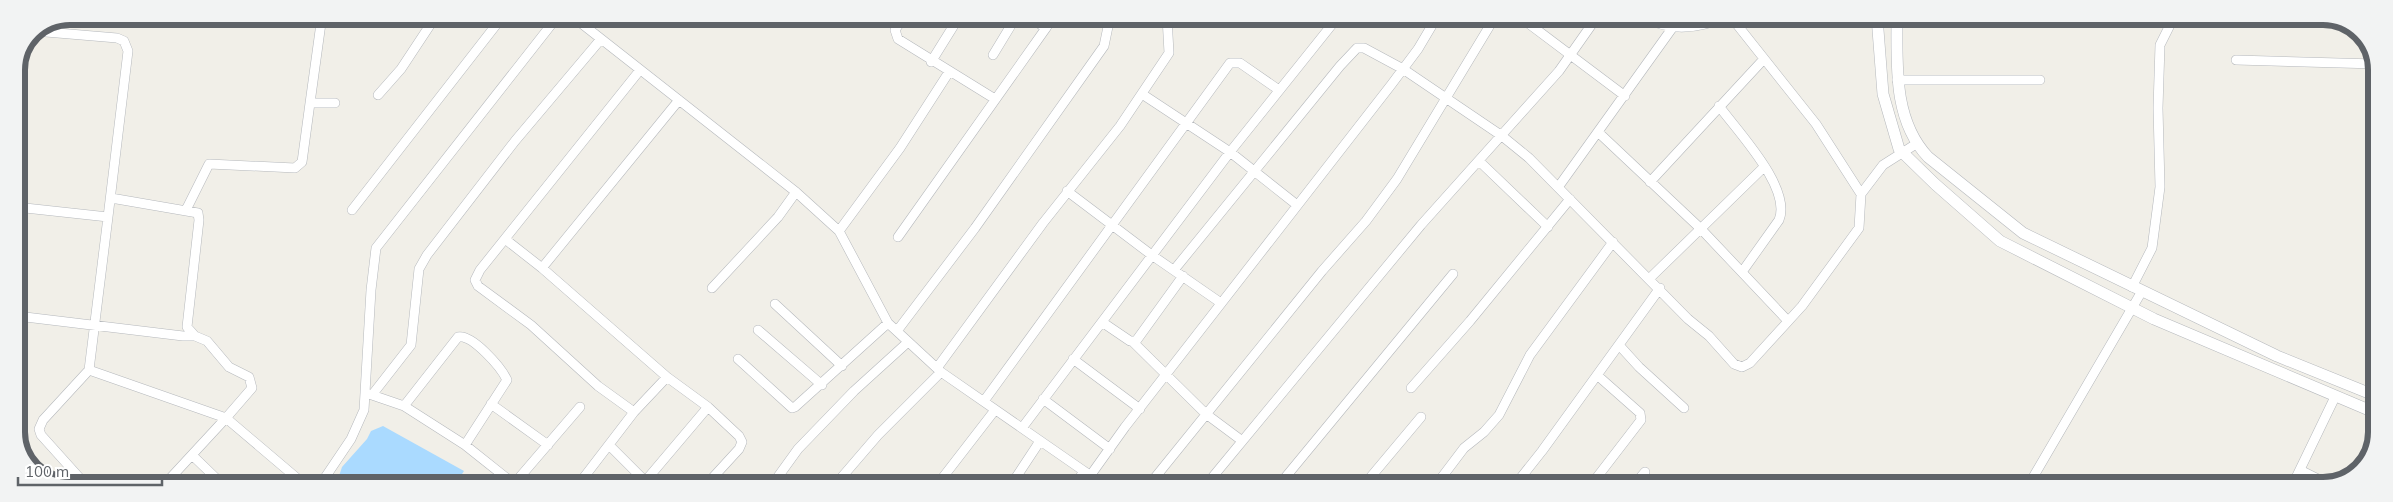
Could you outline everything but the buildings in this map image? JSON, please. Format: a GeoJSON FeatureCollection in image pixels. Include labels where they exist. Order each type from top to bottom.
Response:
{"type":"FeatureCollection","features":[{"type":"Feature","properties":{"kind":"street"},"geometry":{"type":"LineString","coordinates":[[186,210],[209,164],[295,168],[302,162],[321,25]]}},
{"type":"Feature","properties":{"kind":"street"},"geometry":{"type":"LineString","coordinates":[[378,95],[401,69],[430,25]]}},
{"type":"Feature","properties":{"kind":"street"},"geometry":{"type":"LineString","coordinates":[[352,210],[495,25]]}},
{"type":"Feature","properties":{"kind":"street"},"geometry":{"type":"LineString","coordinates":[[325,477],[351,439],[369,394],[376,248],[551,25]]}},
{"type":"Feature","properties":{"kind":"street"},"geometry":{"type":"LineString","coordinates":[[583,25],[796,192],[839,231],[888,323],[939,370],[1092,477]]}},
{"type":"Feature","properties":{"kind":"street"},"geometry":{"type":"LineString","coordinates":[[898,25],[895,30],[898,39],[931,62],[996,100]]}},
{"type":"Feature","properties":{"kind":"street"},"geometry":{"type":"LineString","coordinates":[[931,62],[954,25]]}},
{"type":"Feature","properties":{"kind":"street"},"geometry":{"type":"LineString","coordinates":[[993,55],[1011,25]]}},
{"type":"Feature","properties":{"kind":"street"},"geometry":{"type":"LineString","coordinates":[[1041,25],[1046,28]]}},
{"type":"Feature","properties":{"kind":"street"},"geometry":{"type":"LineString","coordinates":[[898,237],[1048,25]]}},
{"type":"Feature","properties":{"kind":"street"},"geometry":{"type":"LineString","coordinates":[[897,331],[975,228],[1104,46],[1108,25]]}},
{"type":"Feature","properties":{"kind":"street"},"geometry":{"type":"LineString","coordinates":[[842,477],[939,370],[1068,191],[1120,126],[1169,53],[1167,25]]}},
{"type":"Feature","properties":{"kind":"street"},"geometry":{"type":"LineString","coordinates":[[1022,428],[1230,152],[1332,25]]}},
{"type":"Feature","properties":{"kind":"street"},"geometry":{"type":"LineString","coordinates":[[1084,477],[1110,449],[1403,69],[1432,25]]}},
{"type":"Feature","properties":{"kind":"street"},"geometry":{"type":"LineString","coordinates":[[1155,477],[1322,271],[1366,221],[1397,179],[1490,25]]}},
{"type":"Feature","properties":{"kind":"street"},"geometry":{"type":"LineString","coordinates":[[1530,25],[1625,96]]}},
{"type":"Feature","properties":{"kind":"street"},"geometry":{"type":"LineString","coordinates":[[1212,477],[1421,225],[1480,161],[1570,56],[1591,25]]}},
{"type":"Feature","properties":{"kind":"street"},"geometry":{"type":"LineString","coordinates":[[1665,25],[1682,29],[1705,25]]}},
{"type":"Feature","properties":{"kind":"street"},"geometry":{"type":"LineString","coordinates":[[1174,270],[1352,51],[1364,48],[1403,69],[1502,136],[1559,186],[1734,364],[1742,367],[1750,363],[1802,306],[1860,228],[1860,194],[1816,124],[1737,25]]}},
{"type":"Feature","properties":{"kind":"street"},"geometry":{"type":"LineString","coordinates":[[1878,25],[1883,94],[1900,149],[1935,184],[2000,241],[2154,319],[2368,410]]}},
{"type":"Feature","properties":{"kind":"street"},"geometry":{"type":"LineString","coordinates":[[1897,25],[1897,80],[1909,129],[1916,144],[1928,157],[2023,233],[2277,356],[2368,393]]}},
{"type":"Feature","properties":{"kind":"street"},"geometry":{"type":"LineString","coordinates":[[2033,477],[2132,308],[2152,248],[2160,187],[2158,108],[2160,45],[2170,25]]}},
{"type":"Feature","properties":{"kind":"street"},"geometry":{"type":"LineString","coordinates":[[1559,186],[1599,133],[1673,27]]}},
{"type":"Feature","properties":{"kind":"street"},"geometry":{"type":"LineString","coordinates":[[47,32],[118,38],[124,41],[128,51],[89,370],[44,420],[39,429],[41,434],[79,477]]}},
{"type":"Feature","properties":{"kind":"street"},"geometry":{"type":"LineString","coordinates":[[369,394],[411,345],[419,269],[427,255],[515,141],[601,39]]}},
{"type":"Feature","properties":{"kind":"street"},"geometry":{"type":"LineString","coordinates":[[1650,182],[1764,60]]}},
{"type":"Feature","properties":{"kind":"street"},"geometry":{"type":"LineString","coordinates":[[2236,60],[2367,64]]}},
{"type":"Feature","properties":{"kind":"street"},"geometry":{"type":"LineString","coordinates":[[984,401],[1188,124],[1230,63],[1240,63],[1279,90]]}},
{"type":"Feature","properties":{"kind":"street"},"geometry":{"type":"LineString","coordinates":[[634,412],[598,386],[531,325],[478,286],[475,280],[476,276],[505,239],[640,70]]}},
{"type":"Feature","properties":{"kind":"street"},"geometry":{"type":"LineString","coordinates":[[839,231],[900,148],[950,72]]}},
{"type":"Feature","properties":{"kind":"street"},"geometry":{"type":"LineString","coordinates":[[1897,80],[2040,80]]}},
{"type":"Feature","properties":{"kind":"street"},"geometry":{"type":"LineString","coordinates":[[1142,94],[1230,152],[1297,205]]}},
{"type":"Feature","properties":{"kind":"street"},"geometry":{"type":"LineString","coordinates":[[542,268],[679,100]]}},
{"type":"Feature","properties":{"kind":"street"},"geometry":{"type":"LineString","coordinates":[[310,103],[335,103]]}},
{"type":"Feature","properties":{"kind":"street"},"geometry":{"type":"LineString","coordinates":[[1719,106],[1776,185],[1782,212],[1742,272]]}},
{"type":"Feature","properties":{"kind":"street"},"geometry":{"type":"LineString","coordinates":[[1599,133],[1701,228],[1788,321]]}},
{"type":"Feature","properties":{"kind":"street"},"geometry":{"type":"LineString","coordinates":[[1860,194],[1883,165],[1916,144]]}},
{"type":"Feature","properties":{"kind":"street"},"geometry":{"type":"LineString","coordinates":[[1480,161],[1548,227]]}},
{"type":"Feature","properties":{"kind":"street"},"geometry":{"type":"LineString","coordinates":[[1650,278],[1764,167]]}},
{"type":"Feature","properties":{"kind":"street"},"geometry":{"type":"LineString","coordinates":[[1068,191],[1153,256],[1221,303]]}},
{"type":"Feature","properties":{"kind":"street"},"geometry":{"type":"LineString","coordinates":[[712,288],[778,217],[796,192]]}},
{"type":"Feature","properties":{"kind":"street"},"geometry":{"type":"LineString","coordinates":[[111,198],[198,213],[200,220],[187,327],[195,336],[207,342],[229,367],[249,377],[252,388],[171,477]]}},
{"type":"Feature","properties":{"kind":"street"},"geometry":{"type":"LineString","coordinates":[[1411,388],[1570,199]]}},
{"type":"Feature","properties":{"kind":"street"},"geometry":{"type":"LineString","coordinates":[[25,208],[108,217]]}},
{"type":"Feature","properties":{"kind":"street"},"geometry":{"type":"LineString","coordinates":[[505,239],[542,268],[667,377],[708,407],[739,436],[742,442],[739,449],[713,477]]}},
{"type":"Feature","properties":{"kind":"street"},"geometry":{"type":"LineString","coordinates":[[1442,477],[1464,448],[1484,432],[1499,415],[1530,355],[1613,242]]}},
{"type":"Feature","properties":{"kind":"street"},"geometry":{"type":"LineString","coordinates":[[1286,477],[1453,274]]}},
{"type":"Feature","properties":{"kind":"street"},"geometry":{"type":"LineString","coordinates":[[1133,342],[1136,341],[1183,276]]}},
{"type":"Feature","properties":{"kind":"street"},"geometry":{"type":"LineString","coordinates":[[1521,477],[1660,288]]}},
{"type":"Feature","properties":{"kind":"street"},"geometry":{"type":"LineString","coordinates":[[775,304],[842,366]]}},
{"type":"Feature","properties":{"kind":"street"},"geometry":{"type":"LineString","coordinates":[[25,317],[195,336]]}},
{"type":"Feature","properties":{"kind":"street"},"geometry":{"type":"LineString","coordinates":[[1102,322],[1137,343],[1166,376],[1206,414],[1241,440]]}},
{"type":"Feature","properties":{"kind":"street"},"geometry":{"type":"LineString","coordinates":[[738,359],[792,408],[799,406],[888,323]]}},
{"type":"Feature","properties":{"kind":"street"},"geometry":{"type":"LineString","coordinates":[[758,330],[822,385]]}},
{"type":"Feature","properties":{"kind":"street"},"geometry":{"type":"LineString","coordinates":[[404,406],[458,337],[464,336],[470,339],[488,355],[507,380],[465,445]]}},
{"type":"Feature","properties":{"kind":"street"},"geometry":{"type":"LineString","coordinates":[[778,477],[798,449],[854,391],[908,342]]}},
{"type":"Feature","properties":{"kind":"street"},"geometry":{"type":"LineString","coordinates":[[1619,345],[1639,367],[1684,408]]}},
{"type":"Feature","properties":{"kind":"street"},"geometry":{"type":"LineString","coordinates":[[1073,359],[1140,409]]}},
{"type":"Feature","properties":{"kind":"street"},"geometry":{"type":"LineString","coordinates":[[89,370],[226,418],[296,477]]}},
{"type":"Feature","properties":{"kind":"street"},"geometry":{"type":"LineString","coordinates":[[1597,375],[1640,413],[1641,420],[1597,477]]}},
{"type":"Feature","properties":{"kind":"street"},"geometry":{"type":"LineString","coordinates":[[584,477],[634,412],[667,377]]}},
{"type":"Feature","properties":{"kind":"street"},"geometry":{"type":"LineString","coordinates":[[369,394],[404,406],[465,445],[504,477]]}},
{"type":"Feature","properties":{"kind":"street"},"geometry":{"type":"LineString","coordinates":[[2296,477],[2335,397]]}},
{"type":"Feature","properties":{"kind":"street"},"geometry":{"type":"LineString","coordinates":[[1044,399],[1110,449]]}},
{"type":"Feature","properties":{"kind":"street"},"geometry":{"type":"LineString","coordinates":[[492,404],[548,444]]}},
{"type":"Feature","properties":{"kind":"street"},"geometry":{"type":"LineString","coordinates":[[651,477],[708,407]]}},
{"type":"Feature","properties":{"kind":"street"},"geometry":{"type":"LineString","coordinates":[[519,477],[580,408]]}},
{"type":"Feature","properties":{"kind":"street"},"geometry":{"type":"LineString","coordinates":[[943,477],[995,410]]}},
{"type":"Feature","properties":{"kind":"street"},"geometry":{"type":"LineString","coordinates":[[1371,477],[1421,417]]}},
{"type":"Feature","properties":{"kind":"street"},"geometry":{"type":"LineString","coordinates":[[1017,477],[1040,441]]}},
{"type":"Feature","properties":{"kind":"street"},"geometry":{"type":"LineString","coordinates":[[609,445],[639,477]]}},
{"type":"Feature","properties":{"kind":"street"},"geometry":{"type":"LineString","coordinates":[[192,455],[215,477]]}},
{"type":"Feature","properties":{"kind":"street"},"geometry":{"type":"LineString","coordinates":[[2300,470],[2314,477]]}},
{"type":"Feature","properties":{"kind":"street"},"geometry":{"type":"LineString","coordinates":[[1642,477],[1646,472]]}},
{"type":"Feature","properties":{"kind":"water"},"geometry":{"type":"Polygon","coordinates":[[[383,426],[464,471],[460,477],[339,477],[342,467],[367,439],[371,431],[383,426]]]}}]}
